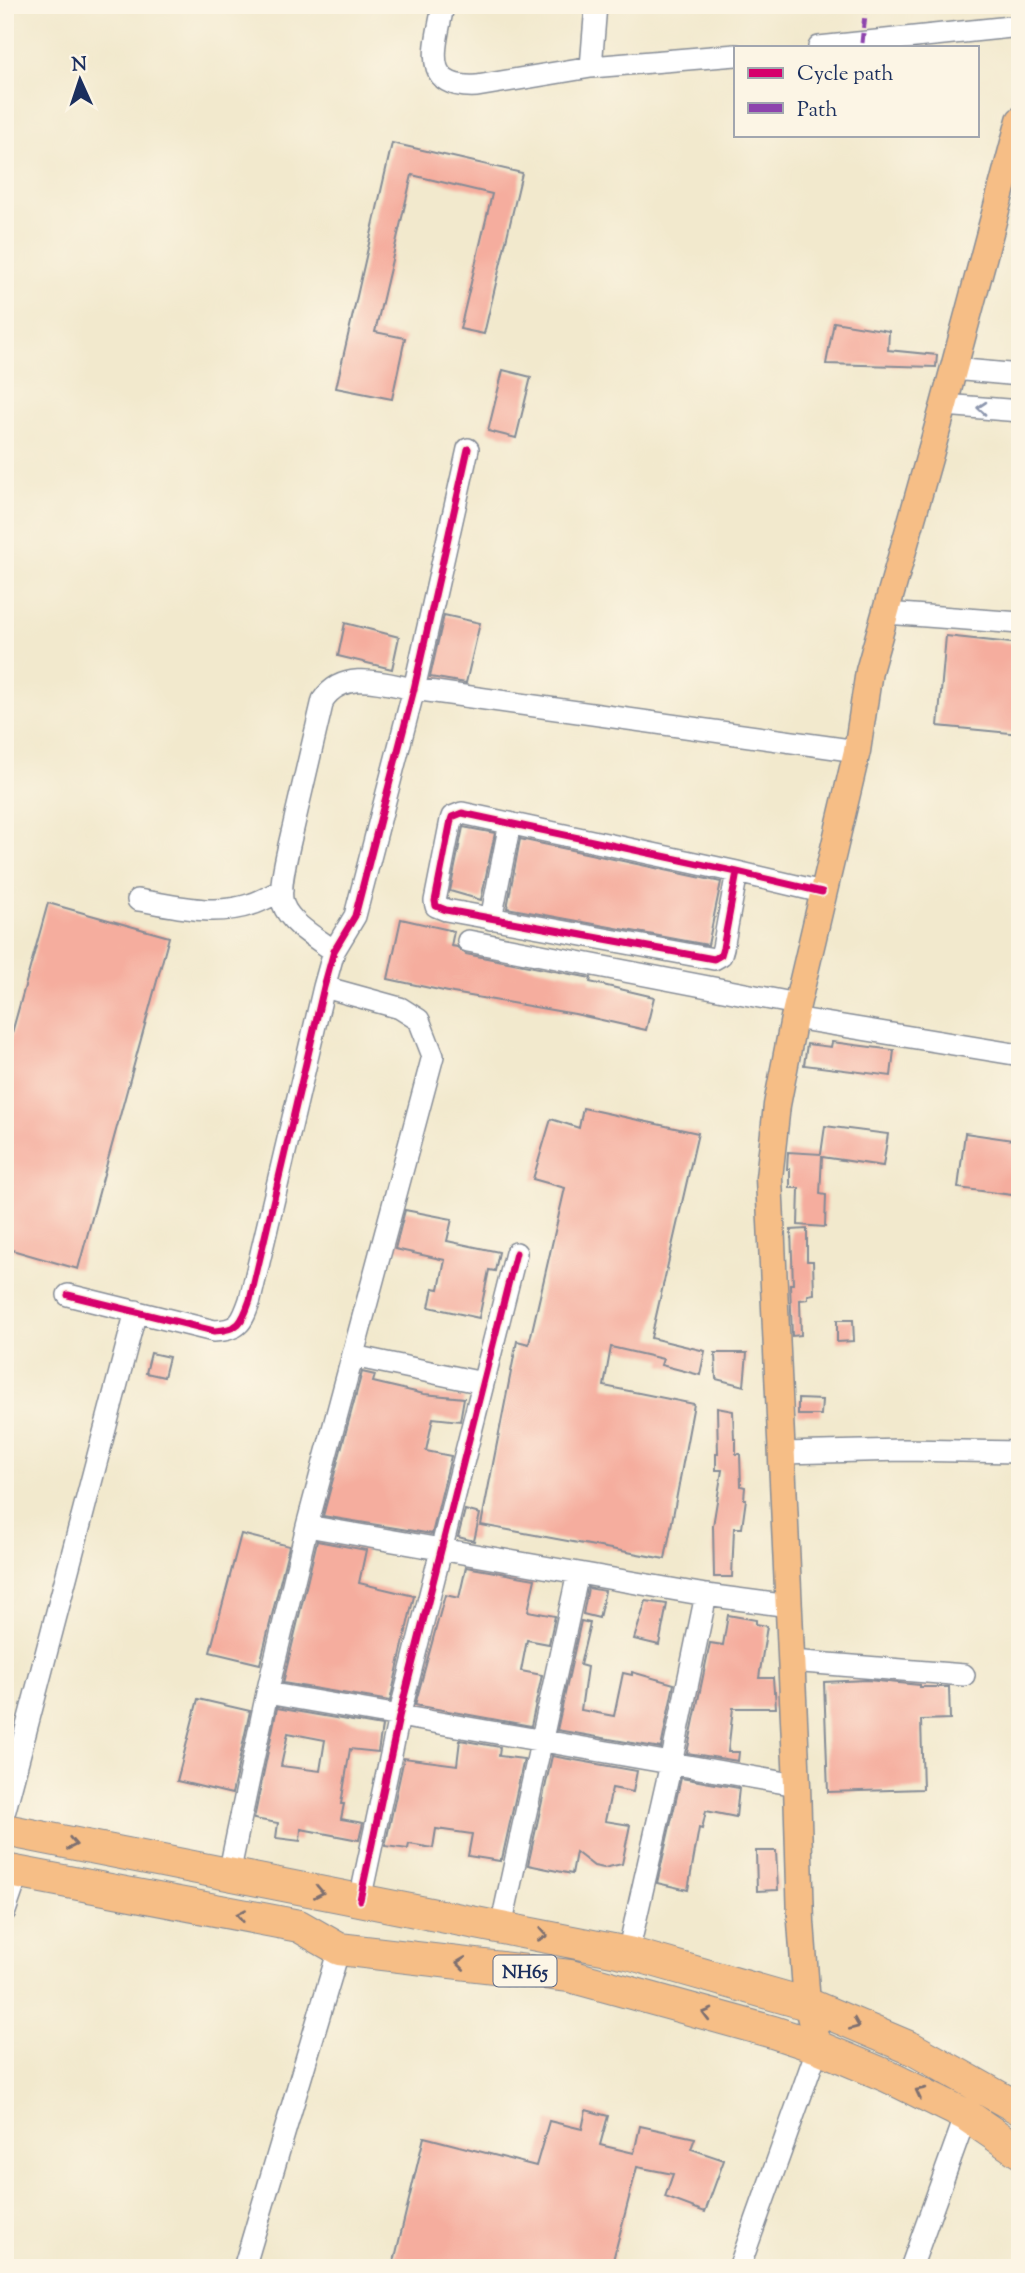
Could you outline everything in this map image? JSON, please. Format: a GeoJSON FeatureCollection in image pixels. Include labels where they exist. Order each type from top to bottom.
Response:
{"type":"FeatureCollection","features":[{"type":"Feature","properties":{"kind":"highway","name":"NH65"},"geometry":{"type":"LineString","coordinates":[[5,1830],[628,1953],[807,2004],[912,2049],[1020,2109]]}},
{"type":"Feature","properties":{"kind":"highway","name":"NH65"},"geometry":{"type":"LineString","coordinates":[[12,1872],[299,1926],[339,1948],[570,1976],[774,2032],[887,2076],[965,2115],[1020,2152]]}},
{"type":"Feature","properties":{"kind":"main road"},"geometry":{"type":"LineString","coordinates":[[818,2047],[807,2004],[801,1922],[783,1453],[769,1178],[777,1105],[795,1011],[857,751],[869,671],[1019,130]]}},
{"type":"Feature","properties":{"kind":"street"},"geometry":{"type":"LineString","coordinates":[[443,5],[435,56],[440,74],[446,81],[459,86],[477,86],[591,67],[734,54]]}},
{"type":"Feature","properties":{"kind":"street"},"geometry":{"type":"LineString","coordinates":[[591,67],[596,5]]}},
{"type":"Feature","properties":{"kind":"street"},"geometry":{"type":"LineString","coordinates":[[829,46],[1020,26]]}},
{"type":"Feature","properties":{"kind":"street"},"geometry":{"type":"LineString","coordinates":[[953,369],[1020,375]]}},
{"type":"Feature","properties":{"kind":"street"},"geometry":{"type":"LineString","coordinates":[[944,405],[1020,411]]}},
{"type":"Feature","properties":{"kind":"street"},"geometry":{"type":"LineString","coordinates":[[68,1295],[214,1331],[236,1327],[244,1318],[334,951],[355,916],[414,689],[468,449]]}},
{"type":"Feature","properties":{"kind":"street"},"geometry":{"type":"LineString","coordinates":[[886,613],[1020,624]]}},
{"type":"Feature","properties":{"kind":"street"},"geometry":{"type":"LineString","coordinates":[[334,951],[299,924],[287,911],[282,902],[282,890],[286,861],[323,700],[328,691],[351,681],[366,680],[857,751]]}},
{"type":"Feature","properties":{"kind":"street"},"geometry":{"type":"LineString","coordinates":[[737,872],[723,948],[721,955],[714,959],[491,919],[436,906],[451,820],[462,813],[737,872],[822,892]]}},
{"type":"Feature","properties":{"kind":"street"},"geometry":{"type":"LineString","coordinates":[[491,919],[510,823]]}},
{"type":"Feature","properties":{"kind":"street"},"geometry":{"type":"LineString","coordinates":[[138,900],[204,911],[226,910],[252,904],[282,890]]}},
{"type":"Feature","properties":{"kind":"street"},"geometry":{"type":"LineString","coordinates":[[468,941],[795,1011],[1020,1055]]}},
{"type":"Feature","properties":{"kind":"street"},"geometry":{"type":"LineString","coordinates":[[229,1874],[307,1526],[433,1056],[419,1020],[400,1008],[324,988]]}},
{"type":"Feature","properties":{"kind":"street"},"geometry":{"type":"LineString","coordinates":[[360,1900],[399,1717],[516,1253]]}},
{"type":"Feature","properties":{"kind":"street"},"geometry":{"type":"LineString","coordinates":[[5,1810],[136,1311]]}},
{"type":"Feature","properties":{"kind":"street"},"geometry":{"type":"LineString","coordinates":[[353,1356],[482,1383]]}},
{"type":"Feature","properties":{"kind":"street"},"geometry":{"type":"LineString","coordinates":[[783,1453],[903,1450],[1020,1452]]}},
{"type":"Feature","properties":{"kind":"street"},"geometry":{"type":"LineString","coordinates":[[307,1526],[706,1595],[789,1606]]}},
{"type":"Feature","properties":{"kind":"street"},"geometry":{"type":"LineString","coordinates":[[501,1927],[578,1573]]}},
{"type":"Feature","properties":{"kind":"street"},"geometry":{"type":"LineString","coordinates":[[628,1953],[706,1595]]}},
{"type":"Feature","properties":{"kind":"street"},"geometry":{"type":"LineString","coordinates":[[791,1661],[964,1675]]}},
{"type":"Feature","properties":{"kind":"street"},"geometry":{"type":"LineString","coordinates":[[268,1693],[797,1785]]}},
{"type":"Feature","properties":{"kind":"street"},"geometry":{"type":"LineString","coordinates":[[5,1911],[12,1872]]}},
{"type":"Feature","properties":{"kind":"street"},"geometry":{"type":"LineString","coordinates":[[244,2268],[339,1948]]}},
{"type":"Feature","properties":{"kind":"street"},"geometry":{"type":"LineString","coordinates":[[739,2268],[818,2047]]}},
{"type":"Feature","properties":{"kind":"street"},"geometry":{"type":"LineString","coordinates":[[911,2268],[965,2115]]}},
{"type":"Feature","properties":{"kind":"building"},"geometry":{"type":"Polygon","coordinates":[[[392,143],[522,173],[484,334],[460,329],[492,194],[412,175],[375,332],[405,338],[392,399],[336,388],[392,143]]]}},
{"type":"Feature","properties":{"kind":"building"},"geometry":{"type":"Polygon","coordinates":[[[834,322],[889,331],[888,350],[937,355],[936,367],[826,364],[834,322]]]}},
{"type":"Feature","properties":{"kind":"building"},"geometry":{"type":"Polygon","coordinates":[[[503,370],[531,377],[516,438],[488,431],[503,370]]]}},
{"type":"Feature","properties":{"kind":"building"},"geometry":{"type":"Polygon","coordinates":[[[444,615],[480,623],[466,683],[430,677],[444,615]]]}},
{"type":"Feature","properties":{"kind":"building"},"geometry":{"type":"Polygon","coordinates":[[[345,623],[399,637],[392,669],[338,656],[345,623]]]}},
{"type":"Feature","properties":{"kind":"building"},"geometry":{"type":"Polygon","coordinates":[[[946,636],[1020,644],[1020,734],[938,726],[946,636]]]}},
{"type":"Feature","properties":{"kind":"building"},"geometry":{"type":"Polygon","coordinates":[[[463,827],[495,833],[481,900],[450,891],[463,827]]]}},
{"type":"Feature","properties":{"kind":"building"},"geometry":{"type":"Polygon","coordinates":[[[520,839],[721,882],[708,945],[507,908],[520,839]]]}},
{"type":"Feature","properties":{"kind":"building"},"geometry":{"type":"Polygon","coordinates":[[[48,903],[169,937],[78,1269],[5,1248],[5,1058],[48,903]]]}},
{"type":"Feature","properties":{"kind":"building"},"geometry":{"type":"Polygon","coordinates":[[[401,919],[454,931],[451,946],[466,954],[591,978],[590,982],[654,997],[646,1030],[388,979],[401,919]]]}},
{"type":"Feature","properties":{"kind":"building"},"geometry":{"type":"Polygon","coordinates":[[[832,1042],[894,1050],[891,1076],[804,1065],[807,1044],[831,1047],[832,1042]]]}},
{"type":"Feature","properties":{"kind":"building"},"geometry":{"type":"Polygon","coordinates":[[[583,1108],[698,1133],[651,1338],[705,1351],[700,1375],[661,1365],[663,1359],[611,1347],[604,1386],[694,1404],[665,1559],[481,1525],[517,1341],[529,1344],[565,1188],[533,1179],[551,1119],[579,1128],[583,1108]]]}},
{"type":"Feature","properties":{"kind":"building"},"geometry":{"type":"Polygon","coordinates":[[[825,1126],[888,1134],[883,1166],[822,1157],[820,1194],[826,1195],[825,1227],[798,1225],[799,1188],[790,1188],[788,1152],[821,1154],[825,1126]]]}},
{"type":"Feature","properties":{"kind":"building"},"geometry":{"type":"Polygon","coordinates":[[[965,1133],[1020,1141],[1020,1196],[958,1188],[965,1133]]]}},
{"type":"Feature","properties":{"kind":"building"},"geometry":{"type":"Polygon","coordinates":[[[405,1210],[452,1219],[447,1241],[499,1252],[495,1271],[489,1270],[479,1318],[429,1307],[433,1288],[439,1289],[445,1260],[395,1249],[405,1210]]]}},
{"type":"Feature","properties":{"kind":"building"},"geometry":{"type":"Polygon","coordinates":[[[807,1229],[807,1261],[813,1261],[814,1294],[808,1295],[808,1299],[800,1300],[801,1335],[792,1336],[791,1230],[807,1229]]]}},
{"type":"Feature","properties":{"kind":"building"},"geometry":{"type":"Polygon","coordinates":[[[837,1320],[853,1320],[854,1341],[837,1342],[837,1320]]]}},
{"type":"Feature","properties":{"kind":"building"},"geometry":{"type":"Polygon","coordinates":[[[151,1353],[169,1357],[164,1377],[146,1373],[151,1353]]]}},
{"type":"Feature","properties":{"kind":"building"},"geometry":{"type":"Polygon","coordinates":[[[715,1353],[747,1353],[744,1386],[716,1379],[715,1353]]]}},
{"type":"Feature","properties":{"kind":"building"},"geometry":{"type":"Polygon","coordinates":[[[362,1372],[375,1375],[373,1382],[424,1394],[464,1398],[460,1421],[433,1418],[426,1451],[451,1456],[432,1534],[323,1516],[362,1372]]]}},
{"type":"Feature","properties":{"kind":"building"},"geometry":{"type":"Polygon","coordinates":[[[798,1399],[822,1400],[821,1415],[798,1415],[798,1399]]]}},
{"type":"Feature","properties":{"kind":"building"},"geometry":{"type":"Polygon","coordinates":[[[717,1408],[733,1411],[736,1454],[740,1454],[741,1486],[745,1487],[742,1528],[734,1528],[732,1577],[714,1577],[713,1526],[722,1470],[716,1470],[717,1408]]]}},
{"type":"Feature","properties":{"kind":"building"},"geometry":{"type":"Polygon","coordinates":[[[465,1510],[480,1514],[474,1541],[458,1537],[465,1510]]]}},
{"type":"Feature","properties":{"kind":"building"},"geometry":{"type":"Polygon","coordinates":[[[241,1534],[289,1546],[260,1664],[210,1652],[241,1534]]]}},
{"type":"Feature","properties":{"kind":"building"},"geometry":{"type":"Polygon","coordinates":[[[317,1541],[366,1550],[359,1583],[414,1596],[390,1701],[283,1683],[317,1541]]]}},
{"type":"Feature","properties":{"kind":"building"},"geometry":{"type":"Polygon","coordinates":[[[466,1567],[535,1579],[528,1611],[555,1616],[549,1644],[527,1640],[521,1671],[542,1675],[531,1726],[415,1705],[445,1595],[459,1598],[466,1567]]]}},
{"type":"Feature","properties":{"kind":"building"},"geometry":{"type":"Polygon","coordinates":[[[588,1588],[605,1591],[599,1618],[583,1614],[588,1588]]]}},
{"type":"Feature","properties":{"kind":"building"},"geometry":{"type":"Polygon","coordinates":[[[646,1601],[667,1604],[659,1645],[634,1639],[646,1601]]]}},
{"type":"Feature","properties":{"kind":"building"},"geometry":{"type":"Polygon","coordinates":[[[728,1615],[756,1620],[756,1624],[767,1626],[759,1678],[773,1678],[775,1692],[776,1708],[733,1708],[728,1752],[739,1752],[738,1761],[687,1753],[710,1643],[723,1645],[728,1615]]]}},
{"type":"Feature","properties":{"kind":"building"},"geometry":{"type":"Polygon","coordinates":[[[581,1621],[590,1623],[580,1665],[587,1667],[581,1710],[614,1716],[623,1673],[632,1675],[632,1672],[674,1684],[661,1748],[557,1730],[581,1621]]]}},
{"type":"Feature","properties":{"kind":"building"},"geometry":{"type":"Polygon","coordinates":[[[867,1680],[920,1687],[949,1687],[950,1719],[921,1720],[923,1789],[828,1792],[824,1682],[867,1680]]]}},
{"type":"Feature","properties":{"kind":"building"},"geometry":{"type":"Polygon","coordinates":[[[198,1699],[250,1711],[232,1794],[177,1781],[198,1699]]]}},
{"type":"Feature","properties":{"kind":"building"},"geometry":{"type":"Polygon","coordinates":[[[277,1708],[382,1726],[378,1752],[350,1749],[341,1819],[363,1823],[359,1840],[301,1829],[300,1841],[276,1838],[278,1823],[254,1819],[277,1708]],[[288,1733],[281,1766],[320,1771],[325,1740],[288,1733]]]}},
{"type":"Feature","properties":{"kind":"building"},"geometry":{"type":"Polygon","coordinates":[[[460,1740],[500,1747],[499,1756],[524,1759],[502,1859],[500,1861],[468,1856],[472,1834],[436,1829],[433,1848],[409,1844],[408,1849],[385,1846],[404,1758],[457,1765],[460,1740]]]}},
{"type":"Feature","properties":{"kind":"building"},"geometry":{"type":"Polygon","coordinates":[[[552,1756],[637,1771],[633,1792],[612,1788],[605,1821],[630,1825],[622,1864],[604,1868],[594,1866],[576,1852],[572,1874],[528,1865],[552,1756]]]}},
{"type":"Feature","properties":{"kind":"building"},"geometry":{"type":"Polygon","coordinates":[[[681,1778],[739,1788],[736,1817],[706,1811],[702,1829],[699,1828],[688,1890],[657,1883],[681,1778]]]}},
{"type":"Feature","properties":{"kind":"building"},"geometry":{"type":"Polygon","coordinates":[[[756,1851],[776,1851],[778,1890],[757,1891],[756,1851]]]}},
{"type":"Feature","properties":{"kind":"building"},"geometry":{"type":"Polygon","coordinates":[[[586,2110],[608,2116],[600,2145],[634,2153],[640,2126],[695,2138],[691,2149],[724,2160],[705,2212],[665,2197],[673,2174],[637,2167],[611,2268],[393,2266],[424,2137],[536,2166],[549,2121],[582,2129],[586,2110]]]}},
{"type":"Feature","properties":{"kind":"marked path"},"geometry":{"type":"LineString","coordinates":[[862,43],[866,5]]}},
{"type":"Feature","properties":{"kind":"cycle path"},"geometry":{"type":"LineString","coordinates":[[68,1295],[214,1331],[234,1327],[245,1314],[324,987],[334,951],[355,916],[414,689],[468,449]]}},
{"type":"Feature","properties":{"kind":"cycle path"},"geometry":{"type":"LineString","coordinates":[[737,872],[723,948],[721,955],[714,959],[446,910],[436,906],[435,901],[451,820],[462,813],[737,872],[822,892]]}},
{"type":"Feature","properties":{"kind":"cycle path"},"geometry":{"type":"LineString","coordinates":[[360,1900],[399,1717],[516,1253]]}}]}
